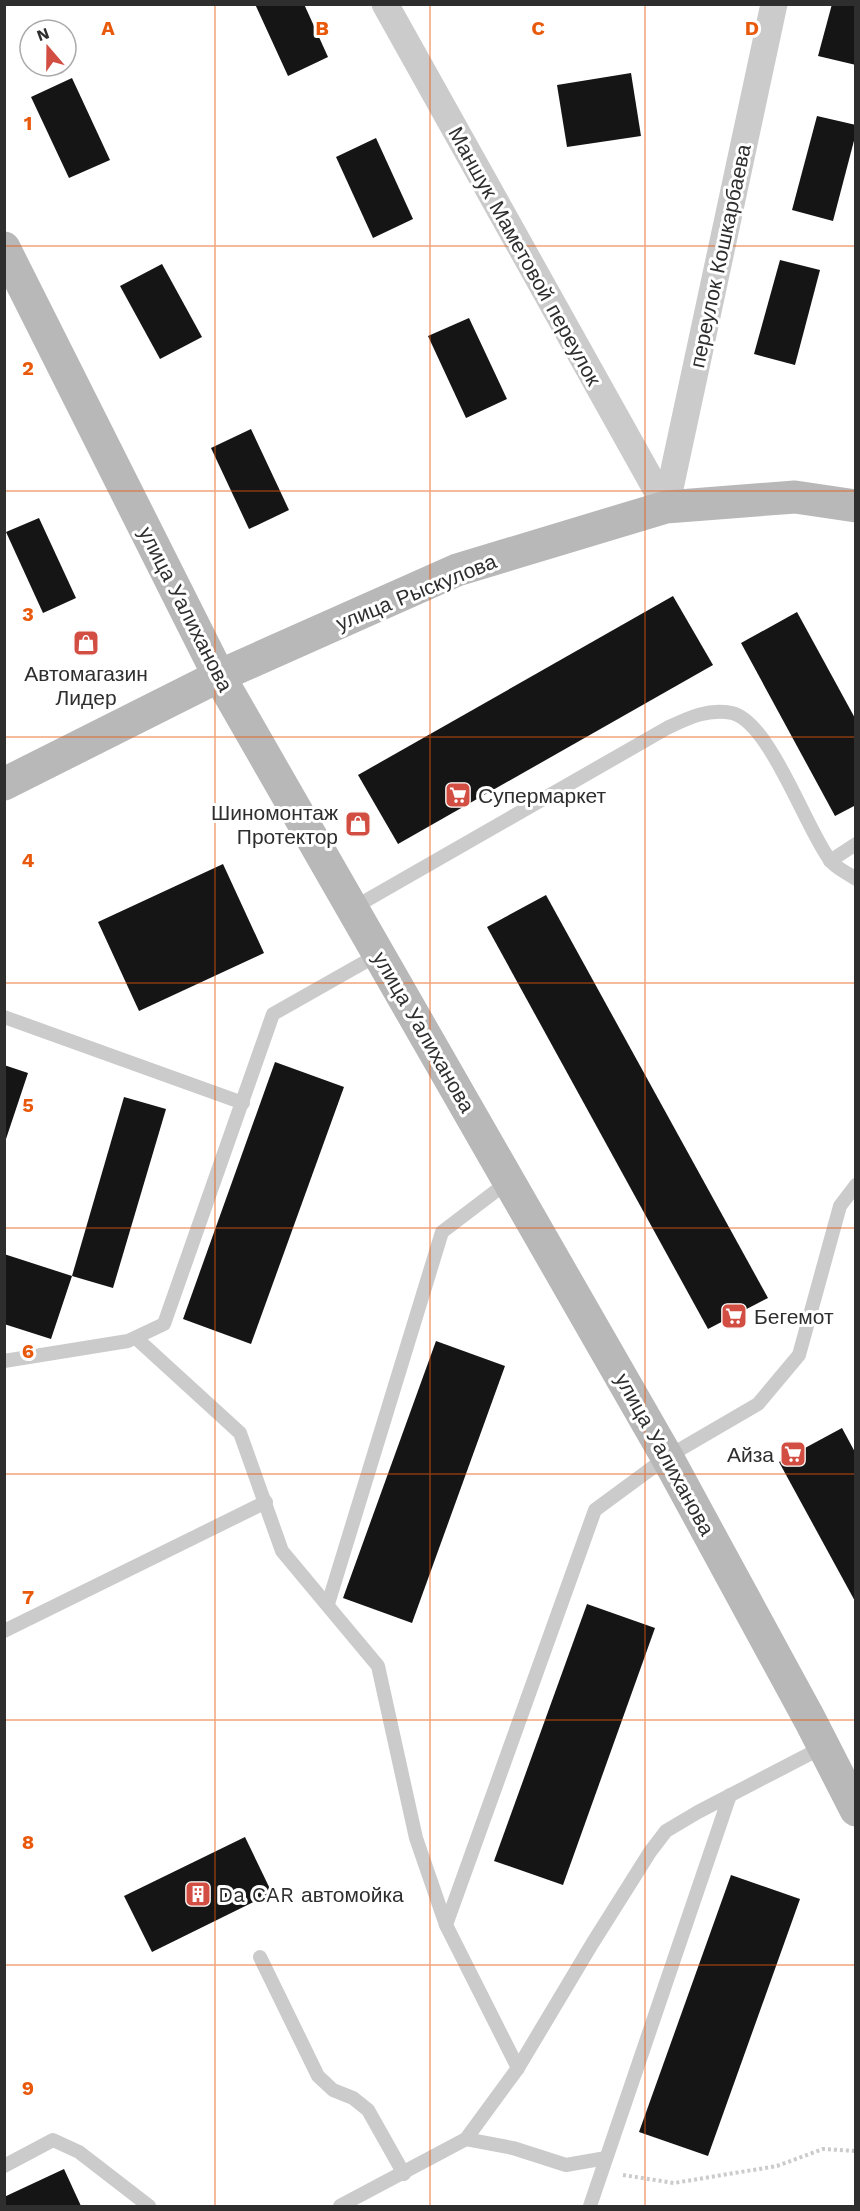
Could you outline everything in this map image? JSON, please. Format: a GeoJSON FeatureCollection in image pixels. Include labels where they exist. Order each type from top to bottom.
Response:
{"type":"FeatureCollection","features":[{"type":"Feature","properties":{"kind":"street","name":"Маншук Маметовой переулок"},"geometry":{"type":"LineString","coordinates":[[385,4],[666,507]]}},
{"type":"Feature","properties":{"kind":"street","name":"переулок Кошкарбаева"},"geometry":{"type":"LineString","coordinates":[[666,507],[774,4]]}},
{"type":"Feature","properties":{"kind":"street","name":"улица Уалиханова"},"geometry":{"type":"LineString","coordinates":[[4,248],[219,676],[667,1457],[855,1810]]}},
{"type":"Feature","properties":{"kind":"street","name":"улица Рыскулова"},"geometry":{"type":"LineString","coordinates":[[4,784],[219,676],[457,570],[666,507],[795,497],[855,507]]}},
{"type":"Feature","properties":{"kind":"lane"},"geometry":{"type":"LineString","coordinates":[[353,908],[667,728],[695,715],[715,711],[735,713],[748,722],[769,748],[830,861],[855,879]]}},
{"type":"Feature","properties":{"kind":"lane"},"geometry":{"type":"LineString","coordinates":[[830,861],[855,844]]}},
{"type":"Feature","properties":{"kind":"lane"},"geometry":{"type":"LineString","coordinates":[[4,1361],[128,1341],[164,1324],[273,1014],[379,954]]}},
{"type":"Feature","properties":{"kind":"lane"},"geometry":{"type":"LineString","coordinates":[[4,1017],[243,1102]]}},
{"type":"Feature","properties":{"kind":"lane"},"geometry":{"type":"LineString","coordinates":[[328,1604],[442,1232],[509,1181]]}},
{"type":"Feature","properties":{"kind":"lane"},"geometry":{"type":"LineString","coordinates":[[446,1925],[595,1510],[667,1457],[758,1404],[799,1355],[840,1206],[855,1185]]}},
{"type":"Feature","properties":{"kind":"lane"},"geometry":{"type":"LineString","coordinates":[[136,1338],[240,1433],[282,1551],[378,1666],[416,1838],[446,1925],[518,2068]]}},
{"type":"Feature","properties":{"kind":"lane"},"geometry":{"type":"LineString","coordinates":[[4,1631],[266,1502]]}},
{"type":"Feature","properties":{"kind":"lane"},"geometry":{"type":"LineString","coordinates":[[340,2206],[466,2139],[518,2068],[598,1934],[666,1831],[823,1747]]}},
{"type":"Feature","properties":{"kind":"lane"},"geometry":{"type":"LineString","coordinates":[[590,2206],[730,1795]]}},
{"type":"Feature","properties":{"kind":"lane"},"geometry":{"type":"LineString","coordinates":[[260,1957],[318,2076],[333,2090],[353,2098],[368,2110],[404,2174]]}},
{"type":"Feature","properties":{"kind":"lane"},"geometry":{"type":"LineString","coordinates":[[466,2139],[513,2148],[566,2165],[604,2165]]}},
{"type":"Feature","properties":{"kind":"lane"},"geometry":{"type":"LineString","coordinates":[[4,2166],[53,2140],[79,2152],[149,2206]]}},
{"type":"Feature","properties":{"kind":"path"},"geometry":{"type":"LineString","coordinates":[[604,2165],[674,2183],[777,2166],[823,2149],[855,2151]]}},
{"type":"Feature","properties":{"kind":"building"},"geometry":{"type":"Polygon","coordinates":[[[255,4],[304,4],[328,57],[288,76],[255,4]]]}},
{"type":"Feature","properties":{"kind":"building"},"geometry":{"type":"Polygon","coordinates":[[[832,4],[856,4],[856,65],[818,56],[832,4]]]}},
{"type":"Feature","properties":{"kind":"building"},"geometry":{"type":"Polygon","coordinates":[[[631,73],[641,136],[567,147],[557,85],[631,73]]]}},
{"type":"Feature","properties":{"kind":"building"},"geometry":{"type":"Polygon","coordinates":[[[72,78],[110,160],[69,178],[31,97],[72,78]]]}},
{"type":"Feature","properties":{"kind":"building"},"geometry":{"type":"Polygon","coordinates":[[[817,116],[856,125],[856,133],[833,221],[792,210],[817,116]]]}},
{"type":"Feature","properties":{"kind":"building"},"geometry":{"type":"Polygon","coordinates":[[[376,138],[413,219],[373,238],[336,157],[376,138]]]}},
{"type":"Feature","properties":{"kind":"building"},"geometry":{"type":"Polygon","coordinates":[[[780,260],[820,270],[795,365],[754,354],[780,260]]]}},
{"type":"Feature","properties":{"kind":"building"},"geometry":{"type":"Polygon","coordinates":[[[162,264],[202,337],[160,359],[120,286],[162,264]]]}},
{"type":"Feature","properties":{"kind":"building"},"geometry":{"type":"Polygon","coordinates":[[[469,318],[507,399],[466,418],[428,336],[469,318]]]}},
{"type":"Feature","properties":{"kind":"building"},"geometry":{"type":"Polygon","coordinates":[[[251,429],[289,510],[249,529],[211,448],[251,429]]]}},
{"type":"Feature","properties":{"kind":"building"},"geometry":{"type":"Polygon","coordinates":[[[39,518],[76,598],[43,613],[6,532],[39,518]]]}},
{"type":"Feature","properties":{"kind":"building"},"geometry":{"type":"Polygon","coordinates":[[[673,596],[713,665],[398,844],[358,775],[673,596]]]}},
{"type":"Feature","properties":{"kind":"building"},"geometry":{"type":"Polygon","coordinates":[[[797,612],[856,720],[856,805],[835,816],[741,643],[797,612]]]}},
{"type":"Feature","properties":{"kind":"building"},"geometry":{"type":"Polygon","coordinates":[[[223,864],[264,953],[139,1011],[98,922],[223,864]]]}},
{"type":"Feature","properties":{"kind":"building"},"geometry":{"type":"Polygon","coordinates":[[[546,895],[768,1298],[708,1329],[487,927],[546,895]]]}},
{"type":"Feature","properties":{"kind":"building"},"geometry":{"type":"Polygon","coordinates":[[[275,1062],[344,1087],[251,1344],[183,1319],[275,1062]]]}},
{"type":"Feature","properties":{"kind":"building"},"geometry":{"type":"Polygon","coordinates":[[[4,1065],[28,1073],[5,1142],[4,1142],[4,1065]]]}},
{"type":"Feature","properties":{"kind":"building"},"geometry":{"type":"Polygon","coordinates":[[[124,1097],[166,1109],[113,1288],[72,1276],[124,1097]]]}},
{"type":"Feature","properties":{"kind":"building"},"geometry":{"type":"Polygon","coordinates":[[[4,1254],[72,1276],[51,1339],[4,1324],[4,1254]]]}},
{"type":"Feature","properties":{"kind":"building"},"geometry":{"type":"Polygon","coordinates":[[[436,1341],[505,1366],[412,1623],[343,1598],[436,1341]]]}},
{"type":"Feature","properties":{"kind":"building"},"geometry":{"type":"Polygon","coordinates":[[[842,1428],[856,1454],[856,1603],[779,1462],[842,1428]]]}},
{"type":"Feature","properties":{"kind":"building"},"geometry":{"type":"Polygon","coordinates":[[[587,1604],[655,1628],[563,1885],[494,1861],[587,1604]]]}},
{"type":"Feature","properties":{"kind":"building","name":"Da CAR автомойка"},"geometry":{"type":"Polygon","coordinates":[[[245,1837],[272,1893],[152,1952],[124,1896],[245,1837]]]}},
{"type":"Feature","properties":{"kind":"building"},"geometry":{"type":"Polygon","coordinates":[[[731,1875],[800,1899],[708,2156],[639,2132],[731,1875]]]}},
{"type":"Feature","properties":{"kind":"building"},"geometry":{"type":"Polygon","coordinates":[[[64,2169],[81,2206],[4,2206],[4,2197],[64,2169]]]}},
{"type":"Feature","properties":{"kind":"place","name":"Автомагазин Лидер"},"geometry":{"type":"Point","coordinates":[86,643]}},
{"type":"Feature","properties":{"kind":"place","name":"Супермаркет"},"geometry":{"type":"Point","coordinates":[458,795]}},
{"type":"Feature","properties":{"kind":"place","name":"Шиномонтаж Протектор"},"geometry":{"type":"Point","coordinates":[358,824]}},
{"type":"Feature","properties":{"kind":"place","name":"Бегемот"},"geometry":{"type":"Point","coordinates":[734,1316]}},
{"type":"Feature","properties":{"kind":"place","name":"Айза"},"geometry":{"type":"Point","coordinates":[793,1454]}},
{"type":"Feature","properties":{"kind":"place","name":"Da CAR автомойка"},"geometry":{"type":"Point","coordinates":[198,1894]}}]}
